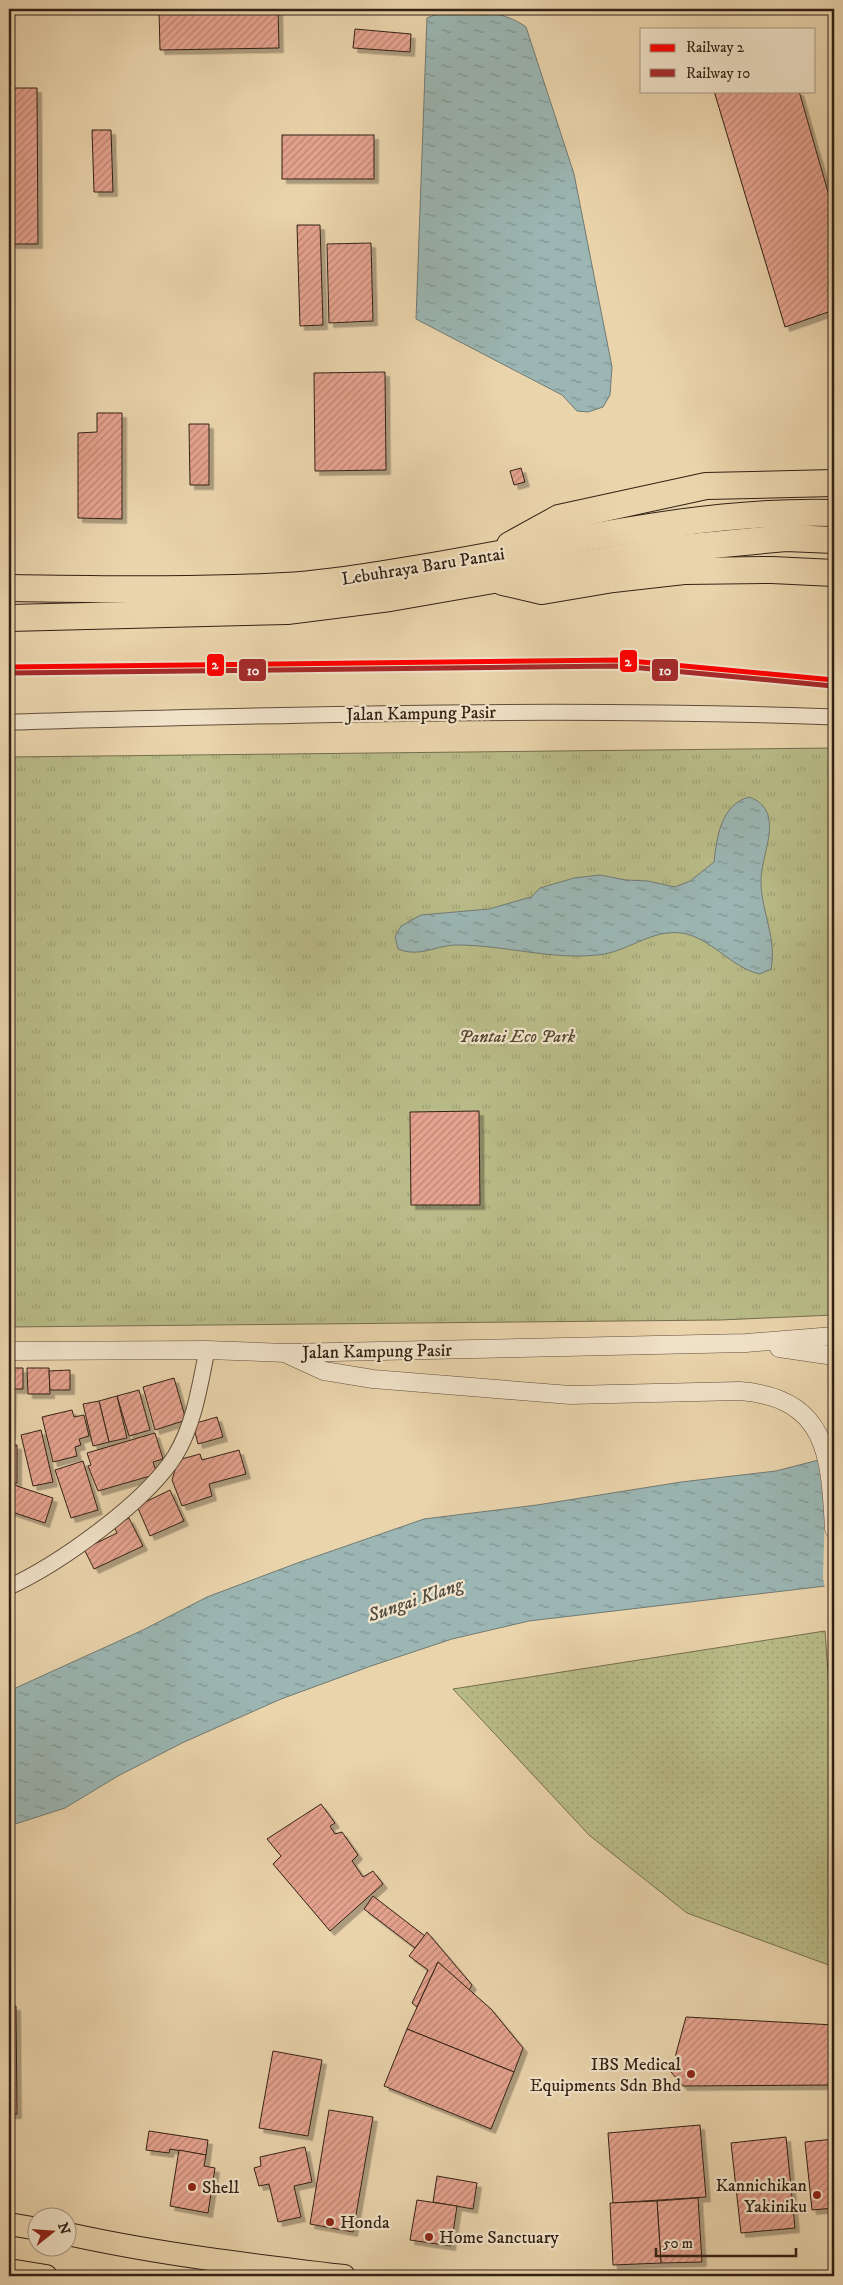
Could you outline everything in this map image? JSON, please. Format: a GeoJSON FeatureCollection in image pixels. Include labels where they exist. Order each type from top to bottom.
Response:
{"type":"FeatureCollection","features":[{"type":"Feature","properties":{"kind":"highway"},"geometry":{"type":"LineString","coordinates":[[834,483],[697,488],[559,518],[491,568],[542,591],[613,579],[684,571],[772,570],[834,573]]}},
{"type":"Feature","properties":{"kind":"highway","name":"Lebuhraya Baru Pantai"},"geometry":{"type":"LineString","coordinates":[[9,618],[287,610],[390,598],[607,534],[726,516],[784,512],[834,513]]}},
{"type":"Feature","properties":{"kind":"highway","name":"Lebuhraya Baru Pantai"},"geometry":{"type":"LineString","coordinates":[[9,588],[115,589],[286,586],[395,572],[491,568],[610,558],[689,547],[786,538],[834,540]]}},
{"type":"Feature","properties":{"kind":"main road"},"geometry":{"type":"LineString","coordinates":[[9,2224],[28,2227]]}},
{"type":"Feature","properties":{"kind":"main road"},"geometry":{"type":"LineString","coordinates":[[78,2236],[238,2264],[344,2276]]}},
{"type":"Feature","properties":{"kind":"main road"},"geometry":{"type":"LineString","coordinates":[[9,2270],[46,2276]]}},
{"type":"Feature","properties":{"kind":"street","name":"Jalan Kampung Pasir"},"geometry":{"type":"LineString","coordinates":[[9,722],[382,712],[834,717]]}},
{"type":"Feature","properties":{"kind":"street"},"geometry":{"type":"LineString","coordinates":[[746,1343],[834,1336]]}},
{"type":"Feature","properties":{"kind":"street","name":"Jalan Kampung Pasir"},"geometry":{"type":"LineString","coordinates":[[9,1351],[207,1350],[286,1353],[746,1343]]}},
{"type":"Feature","properties":{"kind":"street"},"geometry":{"type":"LineString","coordinates":[[746,1343],[834,1356]]}},
{"type":"Feature","properties":{"kind":"street"},"geometry":{"type":"LineString","coordinates":[[9,1587],[47,1568],[115,1517],[147,1490],[175,1455],[188,1425],[207,1350]]}},
{"type":"Feature","properties":{"kind":"street"},"geometry":{"type":"LineString","coordinates":[[286,1353],[324,1371],[373,1379],[570,1396],[740,1391],[763,1393],[797,1409],[818,1431],[827,1459],[834,1502],[834,1529]]}},
{"type":"Feature","properties":{"kind":"green space","name":"Pantai Eco Park"},"geometry":{"type":"Polygon","coordinates":[[[834,748],[834,1315],[720,1320],[9,1327],[9,757],[834,748]]]}},
{"type":"Feature","properties":{"kind":"green space"},"geometry":{"type":"Polygon","coordinates":[[[825,1631],[834,1760],[834,1967],[687,1913],[589,1835],[453,1689],[825,1631]]]}},
{"type":"Feature","properties":{"kind":"water"},"geometry":{"type":"Polygon","coordinates":[[[449,9],[479,11],[499,15],[526,27],[574,174],[612,367],[610,395],[603,407],[588,412],[577,411],[562,395],[416,319],[427,18],[449,9]]]}},
{"type":"Feature","properties":{"kind":"water"},"geometry":{"type":"Polygon","coordinates":[[[749,797],[763,806],[767,812],[769,823],[761,884],[771,937],[772,958],[771,969],[760,974],[740,966],[702,940],[681,933],[659,934],[608,953],[580,956],[562,956],[492,947],[457,945],[421,952],[398,949],[395,937],[401,926],[421,915],[489,909],[531,897],[540,888],[574,878],[600,875],[626,880],[648,881],[675,887],[690,881],[714,862],[719,832],[726,814],[740,801],[749,797]]]}},
{"type":"Feature","properties":{"kind":"water","name":"Sungai Klang"},"geometry":{"type":"Polygon","coordinates":[[[834,1456],[834,1585],[529,1621],[452,1639],[281,1699],[182,1743],[118,1776],[65,1808],[9,1826],[9,1691],[143,1630],[207,1597],[424,1519],[537,1505],[681,1482],[776,1471],[834,1456]]]}},
{"type":"Feature","properties":{"kind":"pier"},"geometry":{"type":"Polygon","coordinates":[[[834,1454],[834,1588],[825,1589],[823,1578],[825,1505],[817,1458],[834,1454]]]}},
{"type":"Feature","properties":{"kind":"building"},"geometry":{"type":"Polygon","coordinates":[[[159,9],[278,9],[279,48],[160,50],[159,9]]]}},
{"type":"Feature","properties":{"kind":"building"},"geometry":{"type":"Polygon","coordinates":[[[355,29],[411,34],[410,52],[353,48],[355,29]]]}},
{"type":"Feature","properties":{"kind":"building"},"geometry":{"type":"Polygon","coordinates":[[[9,88],[37,88],[38,244],[9,244],[9,88]]]}},
{"type":"Feature","properties":{"kind":"building"},"geometry":{"type":"Polygon","coordinates":[[[714,92],[799,92],[834,213],[834,310],[785,327],[714,92]]]}},
{"type":"Feature","properties":{"kind":"building"},"geometry":{"type":"Polygon","coordinates":[[[92,130],[111,130],[113,192],[94,192],[92,130]]]}},
{"type":"Feature","properties":{"kind":"building"},"geometry":{"type":"Polygon","coordinates":[[[282,135],[374,135],[374,179],[282,179],[282,135]]]}},
{"type":"Feature","properties":{"kind":"building"},"geometry":{"type":"Polygon","coordinates":[[[297,225],[320,225],[323,325],[300,326],[297,225]]]}},
{"type":"Feature","properties":{"kind":"building"},"geometry":{"type":"Polygon","coordinates":[[[371,243],[373,321],[329,323],[327,244],[371,243]]]}},
{"type":"Feature","properties":{"kind":"building"},"geometry":{"type":"Polygon","coordinates":[[[385,372],[386,470],[315,471],[314,373],[385,372]]]}},
{"type":"Feature","properties":{"kind":"building"},"geometry":{"type":"Polygon","coordinates":[[[97,413],[122,413],[122,519],[78,518],[78,433],[97,432],[97,413]]]}},
{"type":"Feature","properties":{"kind":"building"},"geometry":{"type":"Polygon","coordinates":[[[189,424],[209,424],[209,485],[190,485],[189,424]]]}},
{"type":"Feature","properties":{"kind":"building"},"geometry":{"type":"Polygon","coordinates":[[[521,468],[525,482],[514,485],[510,471],[521,468]]]}},
{"type":"Feature","properties":{"kind":"building"},"geometry":{"type":"Polygon","coordinates":[[[479,1111],[480,1205],[411,1205],[410,1112],[479,1111]]]}},
{"type":"Feature","properties":{"kind":"building"},"geometry":{"type":"Polygon","coordinates":[[[9,1368],[23,1368],[23,1389],[12,1389],[11,1435],[9,1435],[9,1368]]]}},
{"type":"Feature","properties":{"kind":"building"},"geometry":{"type":"Polygon","coordinates":[[[27,1368],[49,1368],[50,1394],[28,1394],[27,1368]]]}},
{"type":"Feature","properties":{"kind":"building"},"geometry":{"type":"Polygon","coordinates":[[[70,1370],[70,1390],[50,1390],[49,1371],[70,1370]]]}},
{"type":"Feature","properties":{"kind":"building"},"geometry":{"type":"Polygon","coordinates":[[[174,1378],[186,1420],[155,1430],[143,1387],[174,1378]]]}},
{"type":"Feature","properties":{"kind":"building"},"geometry":{"type":"Polygon","coordinates":[[[139,1390],[150,1430],[129,1436],[117,1396],[139,1390]]]}},
{"type":"Feature","properties":{"kind":"building"},"geometry":{"type":"Polygon","coordinates":[[[117,1396],[127,1438],[109,1442],[99,1401],[117,1396]]]}},
{"type":"Feature","properties":{"kind":"building"},"geometry":{"type":"Polygon","coordinates":[[[99,1401],[109,1442],[93,1446],[83,1404],[99,1401]]]}},
{"type":"Feature","properties":{"kind":"building"},"geometry":{"type":"Polygon","coordinates":[[[72,1410],[74,1417],[84,1415],[89,1436],[79,1439],[81,1445],[75,1447],[77,1456],[53,1462],[42,1417],[72,1410]]]}},
{"type":"Feature","properties":{"kind":"building"},"geometry":{"type":"Polygon","coordinates":[[[217,1417],[223,1437],[198,1444],[193,1424],[217,1417]]]}},
{"type":"Feature","properties":{"kind":"building"},"geometry":{"type":"Polygon","coordinates":[[[41,1430],[53,1482],[33,1486],[21,1435],[41,1430]]]}},
{"type":"Feature","properties":{"kind":"building"},"geometry":{"type":"Polygon","coordinates":[[[155,1433],[163,1459],[153,1462],[157,1474],[98,1491],[88,1466],[91,1465],[87,1453],[155,1433]]]}},
{"type":"Feature","properties":{"kind":"building"},"geometry":{"type":"Polygon","coordinates":[[[9,1444],[17,1445],[17,1483],[9,1483],[9,1444]]]}},
{"type":"Feature","properties":{"kind":"building"},"geometry":{"type":"Polygon","coordinates":[[[239,1450],[246,1474],[209,1484],[212,1496],[182,1506],[172,1480],[178,1460],[200,1454],[202,1460],[239,1450]]]}},
{"type":"Feature","properties":{"kind":"building"},"geometry":{"type":"Polygon","coordinates":[[[83,1461],[98,1510],[71,1518],[55,1470],[83,1461]]]}},
{"type":"Feature","properties":{"kind":"building"},"geometry":{"type":"Polygon","coordinates":[[[11,1484],[53,1498],[45,1523],[9,1511],[11,1484]]]}},
{"type":"Feature","properties":{"kind":"building"},"geometry":{"type":"Polygon","coordinates":[[[170,1490],[184,1521],[150,1536],[137,1506],[170,1490]]]}},
{"type":"Feature","properties":{"kind":"building"},"geometry":{"type":"Polygon","coordinates":[[[129,1518],[143,1546],[94,1569],[84,1549],[117,1533],[114,1526],[129,1518]]]}},
{"type":"Feature","properties":{"kind":"building"},"geometry":{"type":"Polygon","coordinates":[[[321,1804],[335,1823],[330,1826],[335,1834],[342,1832],[358,1855],[352,1861],[363,1877],[373,1871],[383,1884],[330,1931],[273,1864],[281,1856],[267,1839],[321,1804]]]}},
{"type":"Feature","properties":{"kind":"building"},"geometry":{"type":"Polygon","coordinates":[[[373,1896],[425,1936],[415,1948],[364,1909],[373,1896]]]}},
{"type":"Feature","properties":{"kind":"building"},"geometry":{"type":"Polygon","coordinates":[[[427,1932],[472,1985],[469,1990],[438,1962],[417,2007],[412,2003],[428,1970],[409,1956],[427,1932]]]}},
{"type":"Feature","properties":{"kind":"building"},"geometry":{"type":"Polygon","coordinates":[[[438,1962],[491,2009],[523,2048],[514,2072],[407,2029],[438,1962]]]}},
{"type":"Feature","properties":{"kind":"building"},"geometry":{"type":"Polygon","coordinates":[[[9,2006],[16,2006],[17,2114],[9,2114],[9,2006]]]}},
{"type":"Feature","properties":{"kind":"building"},"geometry":{"type":"Polygon","coordinates":[[[686,2017],[834,2025],[834,2085],[683,2086],[671,2072],[686,2017]]]}},
{"type":"Feature","properties":{"kind":"building"},"geometry":{"type":"Polygon","coordinates":[[[407,2029],[514,2072],[491,2129],[384,2086],[407,2029]]]}},
{"type":"Feature","properties":{"kind":"building"},"geometry":{"type":"Polygon","coordinates":[[[273,2051],[322,2060],[308,2136],[259,2128],[273,2051]]]}},
{"type":"Feature","properties":{"kind":"building"},"geometry":{"type":"Polygon","coordinates":[[[329,2110],[373,2117],[353,2232],[310,2224],[329,2110]]]}},
{"type":"Feature","properties":{"kind":"building"},"geometry":{"type":"Polygon","coordinates":[[[700,2125],[706,2197],[613,2203],[608,2133],[700,2125]]]}},
{"type":"Feature","properties":{"kind":"building"},"geometry":{"type":"Polygon","coordinates":[[[149,2131],[208,2140],[206,2155],[170,2149],[169,2153],[146,2150],[149,2131]]]}},
{"type":"Feature","properties":{"kind":"building"},"geometry":{"type":"Polygon","coordinates":[[[786,2137],[795,2228],[741,2233],[731,2143],[786,2137]]]}},
{"type":"Feature","properties":{"kind":"building"},"geometry":{"type":"Polygon","coordinates":[[[834,2139],[834,2208],[812,2210],[805,2142],[834,2139]]]}},
{"type":"Feature","properties":{"kind":"building"},"geometry":{"type":"Polygon","coordinates":[[[305,2147],[312,2182],[294,2186],[301,2217],[278,2222],[269,2184],[259,2186],[254,2168],[261,2166],[260,2157],[305,2147]]]}},
{"type":"Feature","properties":{"kind":"building","name":"Shell"},"geometry":{"type":"Polygon","coordinates":[[[179,2150],[206,2155],[204,2166],[215,2168],[208,2213],[170,2206],[179,2150]]]}},
{"type":"Feature","properties":{"kind":"building"},"geometry":{"type":"Polygon","coordinates":[[[437,2176],[477,2183],[473,2209],[433,2202],[437,2176]]]}},
{"type":"Feature","properties":{"kind":"building"},"geometry":{"type":"Polygon","coordinates":[[[698,2198],[702,2262],[661,2263],[657,2201],[698,2198]]]}},
{"type":"Feature","properties":{"kind":"building"},"geometry":{"type":"Polygon","coordinates":[[[417,2200],[457,2206],[451,2246],[410,2240],[417,2200]]]}},
{"type":"Feature","properties":{"kind":"building"},"geometry":{"type":"Polygon","coordinates":[[[657,2201],[661,2263],[613,2265],[610,2203],[657,2201]]]}},
{"type":"Feature","properties":{"kind":"rail line","name":"2"},"geometry":{"type":"LineString","coordinates":[[9,667],[620,660],[834,680]]}},
{"type":"Feature","properties":{"kind":"rail line","name":"10"},"geometry":{"type":"LineString","coordinates":[[9,673],[620,666],[833,686]]}},
{"type":"Feature","properties":{"kind":"place","name":"IBS Medical Equipments Sdn Bhd"},"geometry":{"type":"Point","coordinates":[691,2074]}},
{"type":"Feature","properties":{"kind":"place","name":"Shell"},"geometry":{"type":"Point","coordinates":[192,2187]}},
{"type":"Feature","properties":{"kind":"place","name":"Kannichikan Yakiniku"},"geometry":{"type":"Point","coordinates":[817,2195]}},
{"type":"Feature","properties":{"kind":"place","name":"Honda"},"geometry":{"type":"Point","coordinates":[330,2222]}},
{"type":"Feature","properties":{"kind":"place","name":"Home Sanctuary"},"geometry":{"type":"Point","coordinates":[429,2237]}}]}
